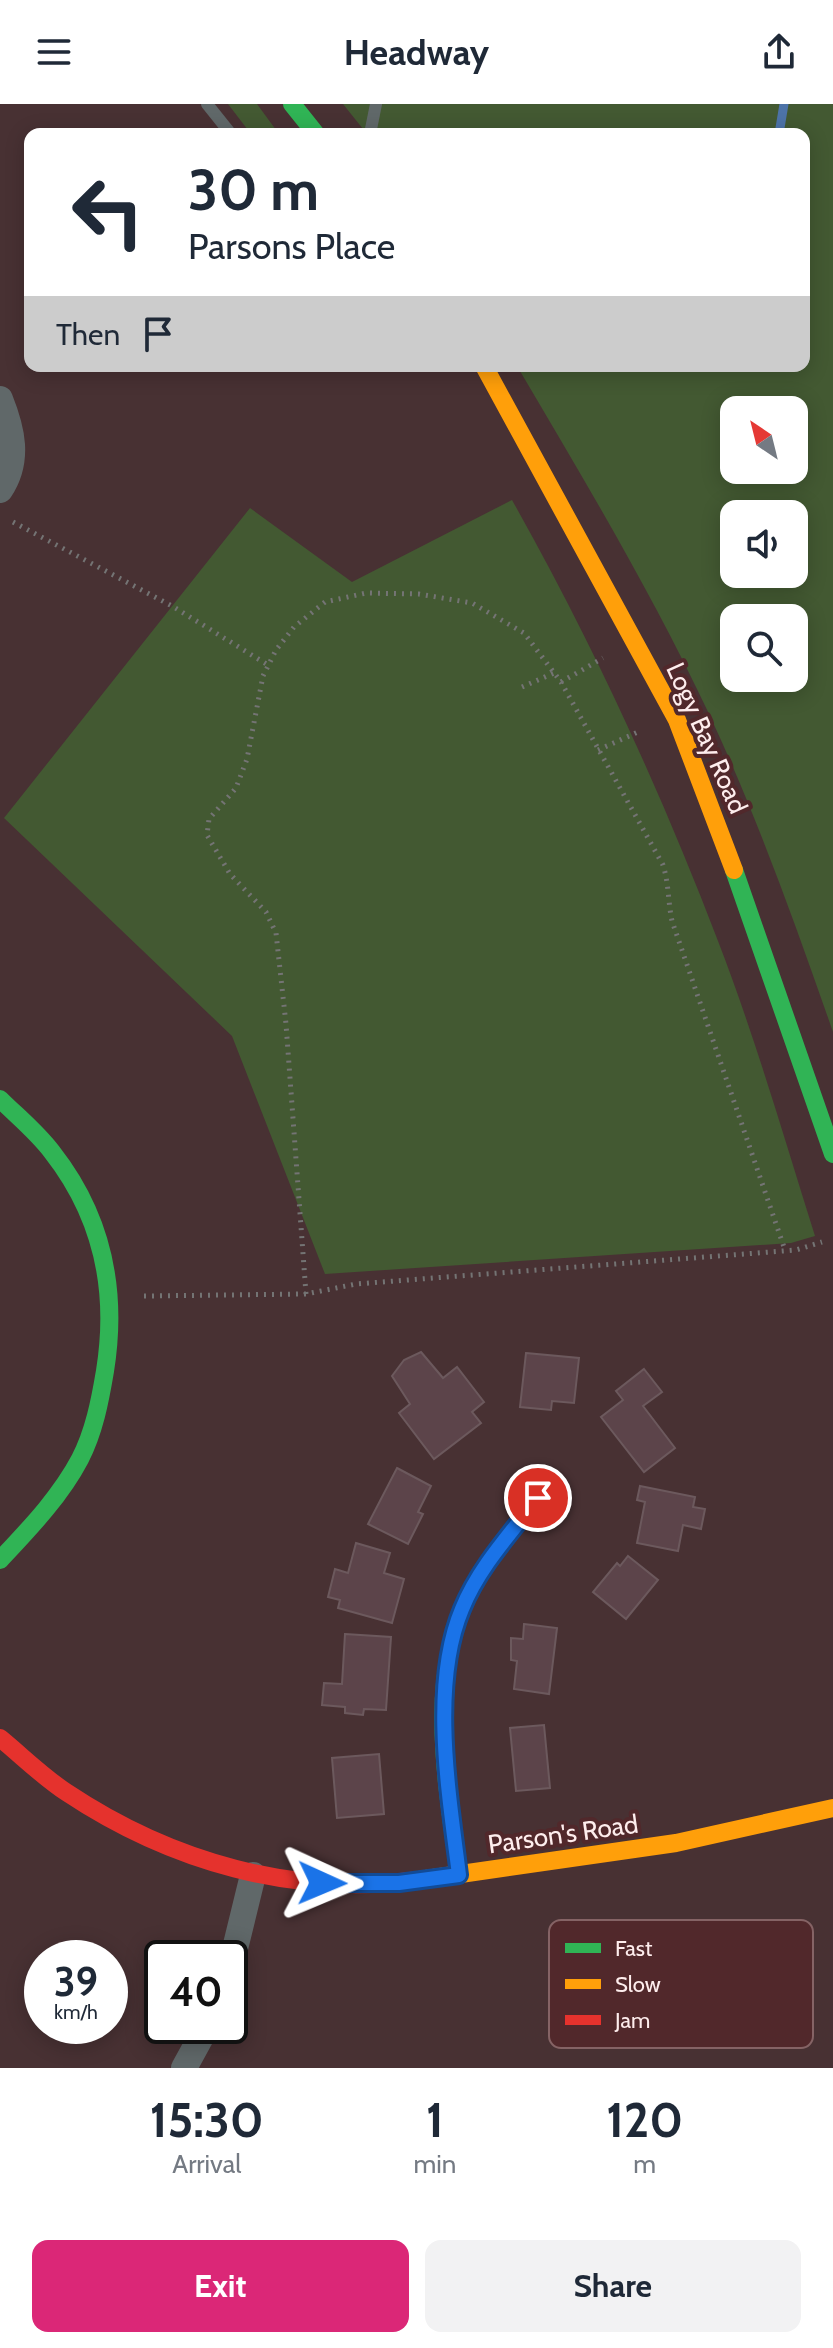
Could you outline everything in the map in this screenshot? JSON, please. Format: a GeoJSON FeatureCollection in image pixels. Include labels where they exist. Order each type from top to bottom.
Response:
{"type":"FeatureCollection","features":[{"type":"Feature","properties":{"kind":"street"},"geometry":{"type":"LineString","coordinates":[[292,104],[311,128]]}},
{"type":"Feature","properties":{"kind":"street","name":"Logy Bay Road"},"geometry":{"type":"LineString","coordinates":[[487,372],[677,720],[755,925],[833,1154]]}},
{"type":"Feature","properties":{"kind":"street"},"geometry":{"type":"LineString","coordinates":[[0,399],[11,426],[13,457],[0,490]]}},
{"type":"Feature","properties":{"kind":"street"},"geometry":{"type":"LineString","coordinates":[[0,1099],[51,1151],[82,1201],[105,1267],[111,1294],[111,1323],[102,1391],[93,1428],[79,1461],[48,1505],[0,1560]]}},
{"type":"Feature","properties":{"kind":"street"},"geometry":{"type":"LineString","coordinates":[[459,1875],[445,1754],[447,1678],[453,1643],[461,1611],[476,1581],[538,1498]]}},
{"type":"Feature","properties":{"kind":"street","name":"Parson's Road"},"geometry":{"type":"LineString","coordinates":[[0,1738],[64,1791],[114,1821],[197,1858],[253,1875],[295,1882],[399,1883],[459,1875],[676,1843],[833,1808]]}},
{"type":"Feature","properties":{"kind":"street"},"geometry":{"type":"LineString","coordinates":[[237,1940],[253,1875]]}},
{"type":"Feature","properties":{"kind":"street"},"geometry":{"type":"LineString","coordinates":[[184,2068],[197,2044]]}},
{"type":"Feature","properties":{"kind":"lane"},"geometry":{"type":"LineString","coordinates":[[207,104],[226,128]]}},
{"type":"Feature","properties":{"kind":"lane"},"geometry":{"type":"LineString","coordinates":[[371,128],[376,104]]}},
{"type":"Feature","properties":{"kind":"path"},"geometry":{"type":"LineString","coordinates":[[13,522],[172,606],[268,665]]}},
{"type":"Feature","properties":{"kind":"path"},"geometry":{"type":"LineString","coordinates":[[306,1294],[286,1024],[276,933],[266,912],[230,874],[207,835],[209,819],[236,788],[247,759],[263,676],[276,650],[294,627],[325,602],[366,593],[419,594],[472,603],[524,633],[561,682],[663,865],[669,884],[668,903],[672,921],[785,1250]]}},
{"type":"Feature","properties":{"kind":"path"},"geometry":{"type":"LineString","coordinates":[[561,682],[603,658]]}},
{"type":"Feature","properties":{"kind":"path"},"geometry":{"type":"LineString","coordinates":[[522,687],[554,673]]}},
{"type":"Feature","properties":{"kind":"path"},"geometry":{"type":"LineString","coordinates":[[598,750],[638,732]]}},
{"type":"Feature","properties":{"kind":"path"},"geometry":{"type":"LineString","coordinates":[[144,1296],[306,1294],[356,1284],[796,1250],[822,1242]]}},
{"type":"Feature","properties":{"kind":"green space"},"geometry":{"type":"Polygon","coordinates":[[[228,104],[257,104],[275,128],[246,128],[228,104]]]}},
{"type":"Feature","properties":{"kind":"green space"},"geometry":{"type":"Polygon","coordinates":[[[343,104],[833,104],[833,1032],[728,755],[642,582],[521,372],[810,372],[810,128],[362,128],[343,104]]]}},
{"type":"Feature","properties":{"kind":"green space"},"geometry":{"type":"Polygon","coordinates":[[[512,500],[597,662],[696,884],[769,1087],[815,1236],[791,1243],[325,1274],[232,1036],[4,818],[250,508],[352,582],[512,500]]]}},
{"type":"Feature","properties":{"kind":"building"},"geometry":{"type":"Polygon","coordinates":[[[421,1352],[443,1378],[457,1367],[484,1402],[472,1412],[481,1423],[434,1459],[399,1413],[410,1404],[392,1376],[404,1360],[421,1352]]]}},
{"type":"Feature","properties":{"kind":"building"},"geometry":{"type":"Polygon","coordinates":[[[526,1353],[579,1358],[574,1403],[552,1401],[551,1410],[520,1407],[526,1353]]]}},
{"type":"Feature","properties":{"kind":"building"},"geometry":{"type":"Polygon","coordinates":[[[644,1369],[662,1392],[643,1406],[675,1448],[644,1472],[601,1417],[623,1400],[616,1391],[644,1369]]]}},
{"type":"Feature","properties":{"kind":"building"},"geometry":{"type":"Polygon","coordinates":[[[397,1468],[431,1486],[418,1512],[423,1514],[408,1544],[368,1524],[397,1468]]]}},
{"type":"Feature","properties":{"kind":"building"},"geometry":{"type":"Polygon","coordinates":[[[640,1486],[695,1497],[693,1507],[705,1509],[701,1529],[683,1525],[678,1551],[637,1543],[645,1502],[637,1500],[640,1486]]]}},
{"type":"Feature","properties":{"kind":"building"},"geometry":{"type":"Polygon","coordinates":[[[356,1543],[390,1553],[384,1573],[404,1579],[392,1623],[338,1608],[340,1600],[328,1597],[335,1569],[348,1573],[356,1543]]]}},
{"type":"Feature","properties":{"kind":"building"},"geometry":{"type":"Polygon","coordinates":[[[628,1556],[658,1580],[626,1619],[593,1592],[617,1563],[620,1566],[628,1556]]]}},
{"type":"Feature","properties":{"kind":"building"},"geometry":{"type":"Polygon","coordinates":[[[524,1624],[557,1628],[549,1694],[514,1689],[517,1661],[511,1660],[511,1638],[523,1639],[524,1624]]]}},
{"type":"Feature","properties":{"kind":"building"},"geometry":{"type":"Polygon","coordinates":[[[345,1634],[391,1637],[386,1710],[364,1709],[363,1715],[345,1713],[345,1707],[322,1705],[324,1683],[342,1684],[345,1634]]]}},
{"type":"Feature","properties":{"kind":"building"},"geometry":{"type":"Polygon","coordinates":[[[544,1725],[550,1788],[516,1791],[510,1728],[544,1725]]]}},
{"type":"Feature","properties":{"kind":"building"},"geometry":{"type":"Polygon","coordinates":[[[379,1754],[384,1814],[337,1818],[332,1758],[379,1754]]]}},
{"type":"Feature","properties":{"kind":"waterway"},"geometry":{"type":"LineString","coordinates":[[780,128],[784,104]]}},
{"type":"Feature","properties":{"kind":"traffic: fast"},"geometry":{"type":"LineString","coordinates":[[292,104],[311,128]]}},
{"type":"Feature","properties":{"kind":"traffic: fast"},"geometry":{"type":"LineString","coordinates":[[734,870],[833,1154]]}},
{"type":"Feature","properties":{"kind":"traffic: fast"},"geometry":{"type":"LineString","coordinates":[[0,1099],[46,1145],[84,1202],[102,1256],[109,1312],[109,1341],[103,1382],[85,1449],[54,1499],[0,1560]]}},
{"type":"Feature","properties":{"kind":"traffic: fast"},"geometry":{"type":"LineString","coordinates":[[459,1875],[449,1804],[444,1731],[448,1659],[456,1625],[477,1579],[538,1498]]}},
{"type":"Feature","properties":{"kind":"traffic: slow"},"geometry":{"type":"LineString","coordinates":[[487,372],[677,720],[734,870]]}},
{"type":"Feature","properties":{"kind":"traffic: slow"},"geometry":{"type":"LineString","coordinates":[[419,1880],[676,1843],[833,1808]]}},
{"type":"Feature","properties":{"kind":"traffic: jam"},"geometry":{"type":"LineString","coordinates":[[0,1738],[66,1792],[106,1817],[191,1855],[235,1869],[280,1878],[372,1884],[419,1880]]}},
{"type":"Feature","properties":{"kind":"route"},"geometry":{"type":"LineString","coordinates":[[322,1883],[399,1883],[459,1875],[445,1754],[447,1678],[453,1643],[461,1611],[476,1581],[538,1498]]}}]}
